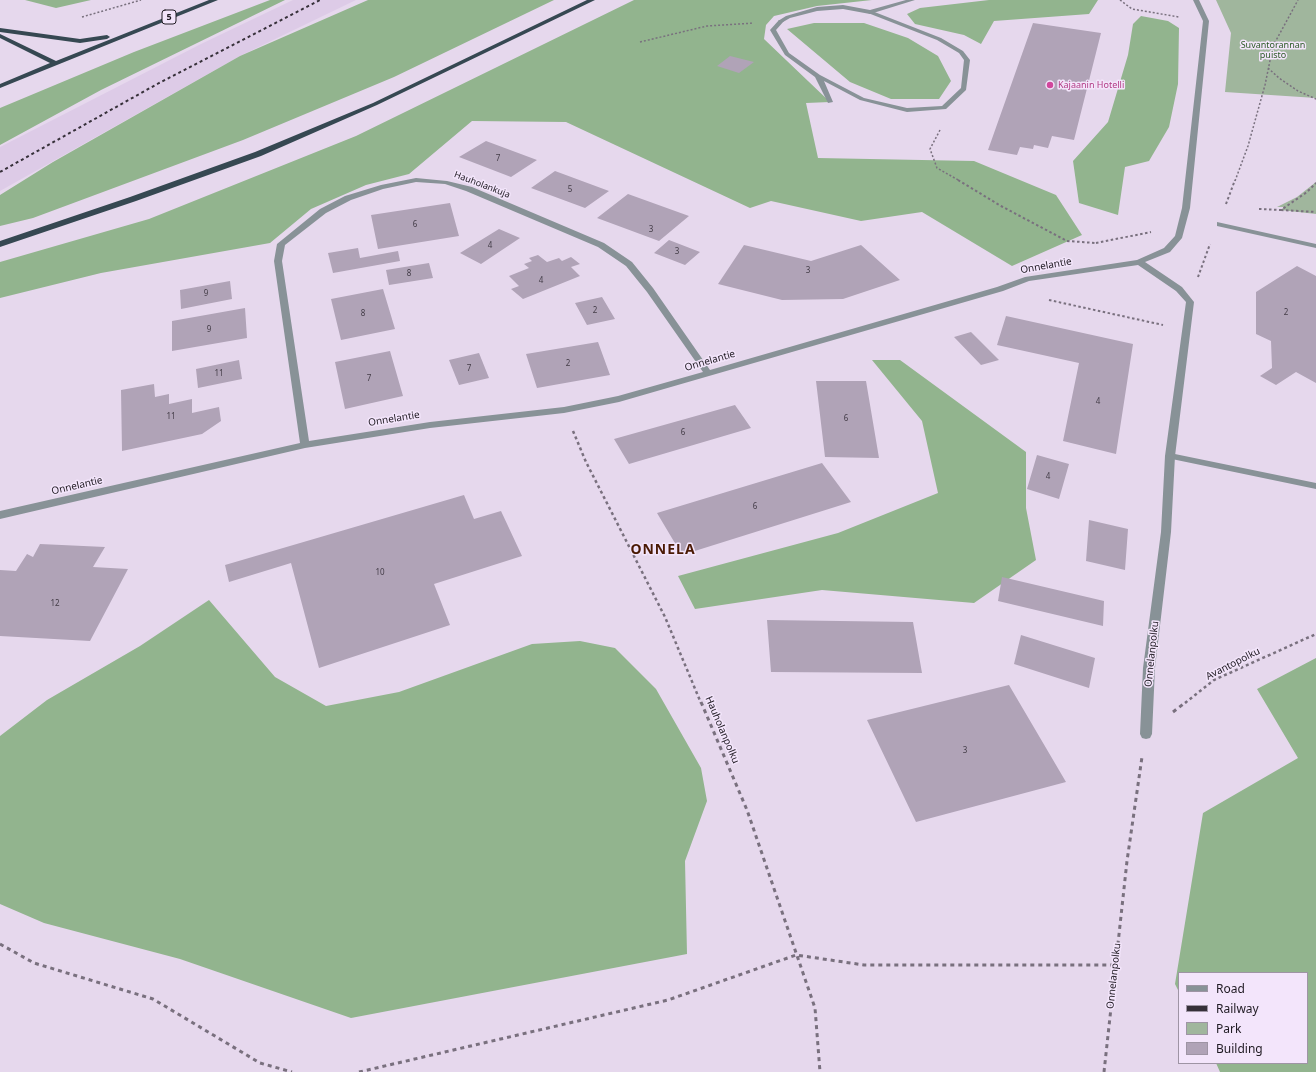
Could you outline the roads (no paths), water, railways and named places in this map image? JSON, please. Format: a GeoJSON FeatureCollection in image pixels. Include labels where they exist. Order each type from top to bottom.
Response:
{"type":"FeatureCollection","features":[{"type":"Feature","properties":{"kind":"highway","name":"5"},"geometry":{"type":"LineString","coordinates":[[0,86],[124,35],[215,0]]}},
{"type":"Feature","properties":{"kind":"highway"},"geometry":{"type":"LineString","coordinates":[[0,244],[134,199],[258,154],[375,104],[592,0]]}},
{"type":"Feature","properties":{"kind":"highway"},"geometry":{"type":"LineString","coordinates":[[0,30],[80,41],[124,35]]}},
{"type":"Feature","properties":{"kind":"highway"},"geometry":{"type":"LineString","coordinates":[[0,36],[55,63]]}},
{"type":"Feature","properties":{"kind":"street"},"geometry":{"type":"LineString","coordinates":[[870,12],[912,0]]}},
{"type":"Feature","properties":{"kind":"street","name":"Onnelantie"},"geometry":{"type":"LineString","coordinates":[[0,515],[305,445],[430,425],[564,410],[619,399],[1028,279],[1139,262],[1167,250],[1179,236],[1186,208],[1206,21],[1196,0]]}},
{"type":"Feature","properties":{"kind":"street"},"geometry":{"type":"LineString","coordinates":[[843,7],[870,12],[939,39],[961,52],[967,60],[964,89],[944,108],[907,110],[862,99],[818,76],[787,54],[773,30],[781,21],[788,17],[817,9],[843,7]]}},
{"type":"Feature","properties":{"kind":"street"},"geometry":{"type":"LineString","coordinates":[[818,76],[830,102]]}},
{"type":"Feature","properties":{"kind":"street","name":"Hauholankuja"},"geometry":{"type":"LineString","coordinates":[[305,445],[278,260],[281,244],[323,211],[348,198],[381,187],[416,180],[445,182],[469,189],[601,245],[629,264],[650,290],[708,373]]}},
{"type":"Feature","properties":{"kind":"street"},"geometry":{"type":"LineString","coordinates":[[1220,224],[1316,246]]}},
{"type":"Feature","properties":{"kind":"street","name":"Onnelanpolku"},"geometry":{"type":"LineString","coordinates":[[1139,262],[1180,289],[1190,302],[1170,456],[1166,532],[1149,668],[1146,734]]}},
{"type":"Feature","properties":{"kind":"street"},"geometry":{"type":"LineString","coordinates":[[1170,456],[1316,486]]}},
{"type":"Feature","properties":{"kind":"railway"},"geometry":{"type":"LineString","coordinates":[[0,172],[159,83],[320,0]]}},
{"type":"Feature","properties":{"kind":"place","name":"Kajaanin Hotelli"},"geometry":{"type":"Point","coordinates":[1050,85]}},
{"type":"Feature","properties":{"kind":"district","name":"ONNELA"},"geometry":{"type":"Point","coordinates":[663,550]}},
{"type":"Feature","properties":{"kind":"park label","name":"Suvantorannan puisto"},"geometry":{"type":"Point","coordinates":[1273,50]}}]}
